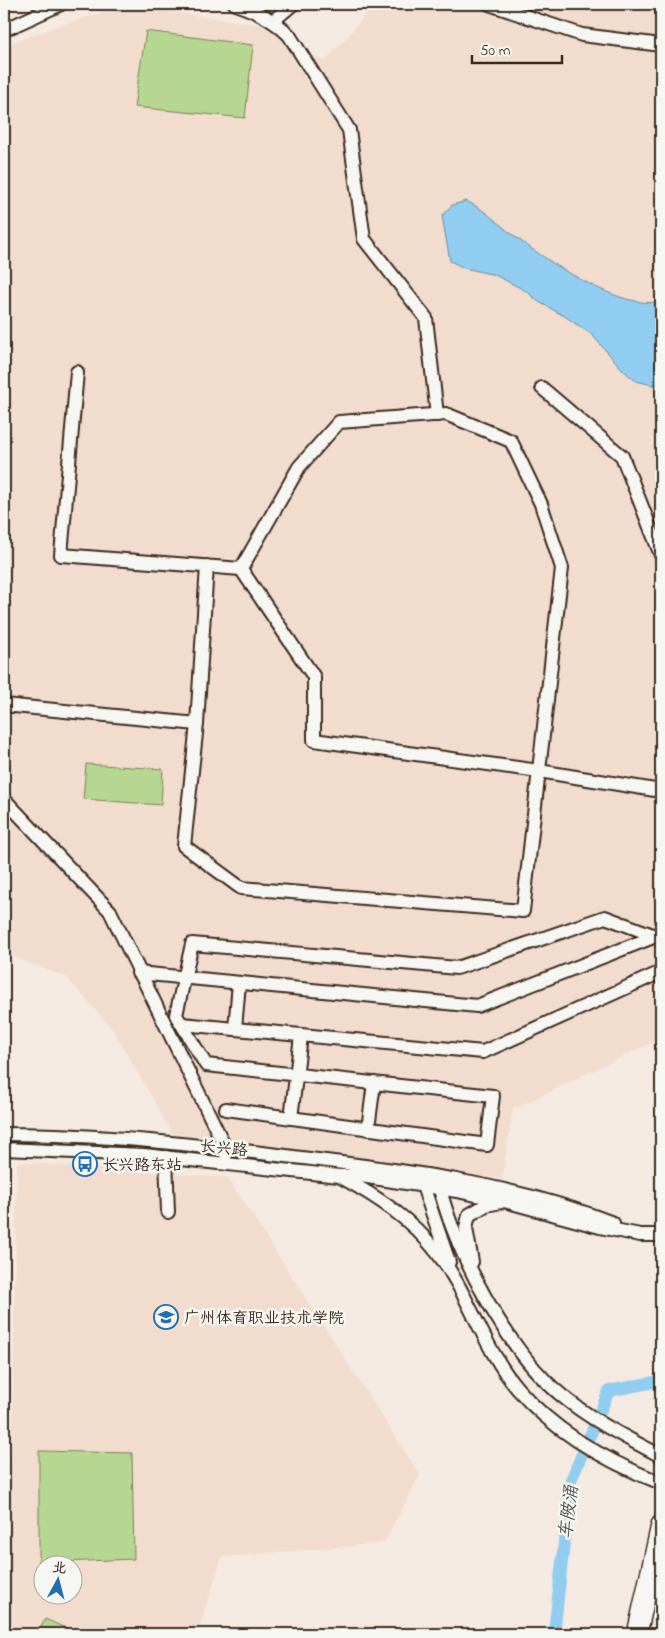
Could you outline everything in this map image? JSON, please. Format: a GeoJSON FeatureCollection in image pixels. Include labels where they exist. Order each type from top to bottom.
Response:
{"type":"FeatureCollection","features":[{"type":"Feature","properties":{"kind":"highway"},"geometry":{"type":"LineString","coordinates":[[637,1634],[661,1525]]}},
{"type":"Feature","properties":{"kind":"street"},"geometry":{"type":"LineString","coordinates":[[4,30],[61,4]]}},
{"type":"Feature","properties":{"kind":"street"},"geometry":{"type":"LineString","coordinates":[[235,4],[258,12],[273,21],[289,35],[349,130],[364,239],[426,318],[437,415]]}},
{"type":"Feature","properties":{"kind":"street"},"geometry":{"type":"LineString","coordinates":[[273,21],[293,4]]}},
{"type":"Feature","properties":{"kind":"street"},"geometry":{"type":"LineString","coordinates":[[489,4],[582,35],[661,45]]}},
{"type":"Feature","properties":{"kind":"street"},"geometry":{"type":"LineString","coordinates":[[77,372],[61,555],[241,569]]}},
{"type":"Feature","properties":{"kind":"street"},"geometry":{"type":"LineString","coordinates":[[542,388],[622,456],[661,554]]}},
{"type":"Feature","properties":{"kind":"street"},"geometry":{"type":"LineString","coordinates":[[207,566],[197,724],[184,846],[240,888],[523,911],[562,568],[541,504],[511,441],[446,414],[340,422],[299,467],[241,569]]}},
{"type":"Feature","properties":{"kind":"street"},"geometry":{"type":"LineString","coordinates":[[241,569],[314,677],[314,740],[539,771],[661,791]]}},
{"type":"Feature","properties":{"kind":"street"},"geometry":{"type":"LineString","coordinates":[[4,705],[197,724]]}},
{"type":"Feature","properties":{"kind":"street"},"geometry":{"type":"LineString","coordinates":[[4,799],[110,911],[138,973],[226,1149],[227,1163]]}},
{"type":"Feature","properties":{"kind":"street"},"geometry":{"type":"LineString","coordinates":[[226,1109],[487,1145],[493,1096],[206,1065],[176,1015],[186,978],[192,944],[457,968],[605,917],[658,937]]}},
{"type":"Feature","properties":{"kind":"street"},"geometry":{"type":"LineString","coordinates":[[138,973],[477,1006],[658,937]]}},
{"type":"Feature","properties":{"kind":"street"},"geometry":{"type":"LineString","coordinates":[[182,1024],[483,1052],[661,972]]}},
{"type":"Feature","properties":{"kind":"street"},"geometry":{"type":"LineString","coordinates":[[235,1029],[239,983]]}},
{"type":"Feature","properties":{"kind":"street"},"geometry":{"type":"LineString","coordinates":[[291,1118],[302,1036]]}},
{"type":"Feature","properties":{"kind":"street"},"geometry":{"type":"LineString","coordinates":[[368,1129],[374,1083]]}},
{"type":"Feature","properties":{"kind":"street","name":"长兴路"},"geometry":{"type":"LineString","coordinates":[[4,1134],[145,1139],[226,1149],[438,1183]]}},
{"type":"Feature","properties":{"kind":"street","name":"长兴路"},"geometry":{"type":"LineString","coordinates":[[4,1150],[166,1157],[339,1176],[421,1180]]}},
{"type":"Feature","properties":{"kind":"street"},"geometry":{"type":"LineString","coordinates":[[166,1157],[168,1212]]}},
{"type":"Feature","properties":{"kind":"street"},"geometry":{"type":"LineString","coordinates":[[339,1176],[383,1202],[411,1222],[437,1252],[458,1287],[476,1324],[516,1387],[544,1416],[568,1435],[597,1453],[661,1483]]}},
{"type":"Feature","properties":{"kind":"street"},"geometry":{"type":"LineString","coordinates":[[421,1180],[458,1287]]}},
{"type":"Feature","properties":{"kind":"street"},"geometry":{"type":"LineString","coordinates":[[438,1183],[600,1227],[640,1235],[661,1235]]}},
{"type":"Feature","properties":{"kind":"street"},"geometry":{"type":"LineString","coordinates":[[438,1183],[528,1194],[588,1214],[640,1235]]}},
{"type":"Feature","properties":{"kind":"street"},"geometry":{"type":"LineString","coordinates":[[438,1183],[444,1205],[472,1272],[499,1319],[523,1355],[560,1394],[600,1422],[661,1456]]}},
{"type":"Feature","properties":{"kind":"street"},"geometry":{"type":"LineString","coordinates":[[472,1272],[471,1245],[466,1228],[469,1215],[486,1205],[504,1201]]}},
{"type":"Feature","properties":{"kind":"shaded area"},"geometry":{"type":"Polygon","coordinates":[[[375,4],[661,4],[661,1038],[513,1109],[502,1179],[173,1134],[112,1028],[66,977],[4,953],[4,46],[55,27],[126,5],[260,25],[325,62],[375,4]]]}},
{"type":"Feature","properties":{"kind":"shaded area","name":"广州体育职业技术学院"},"geometry":{"type":"Polygon","coordinates":[[[17,1162],[228,1178],[420,1475],[384,1543],[222,1557],[197,1634],[4,1634],[4,1456],[12,1456],[17,1162]]]}},
{"type":"Feature","properties":{"kind":"green space"},"geometry":{"type":"Polygon","coordinates":[[[146,31],[253,45],[245,118],[134,107],[146,31]]]}},
{"type":"Feature","properties":{"kind":"green space"},"geometry":{"type":"Polygon","coordinates":[[[86,764],[163,769],[161,805],[83,799],[86,764]]]}},
{"type":"Feature","properties":{"kind":"green space"},"geometry":{"type":"Polygon","coordinates":[[[39,1451],[132,1453],[134,1559],[82,1561],[82,1556],[39,1556],[39,1451]]]}},
{"type":"Feature","properties":{"kind":"green space"},"geometry":{"type":"Polygon","coordinates":[[[45,1619],[79,1634],[38,1634],[45,1619]]]}},
{"type":"Feature","properties":{"kind":"water"},"geometry":{"type":"Polygon","coordinates":[[[466,201],[485,212],[544,257],[584,281],[626,299],[645,302],[661,301],[661,387],[636,381],[624,371],[592,335],[566,317],[539,302],[526,291],[495,275],[464,268],[450,261],[442,216],[452,205],[466,201]]]}},
{"type":"Feature","properties":{"kind":"waterway","name":"车陂涌"},"geometry":{"type":"LineString","coordinates":[[554,1634],[571,1480],[609,1391],[654,1382],[661,1383]]}},
{"type":"Feature","properties":{"kind":"place","name":"长兴路东站"},"geometry":{"type":"Point","coordinates":[85,1164]}},
{"type":"Feature","properties":{"kind":"place","name":"广州体育职业技术学院"},"geometry":{"type":"Point","coordinates":[166,1317]}}]}
